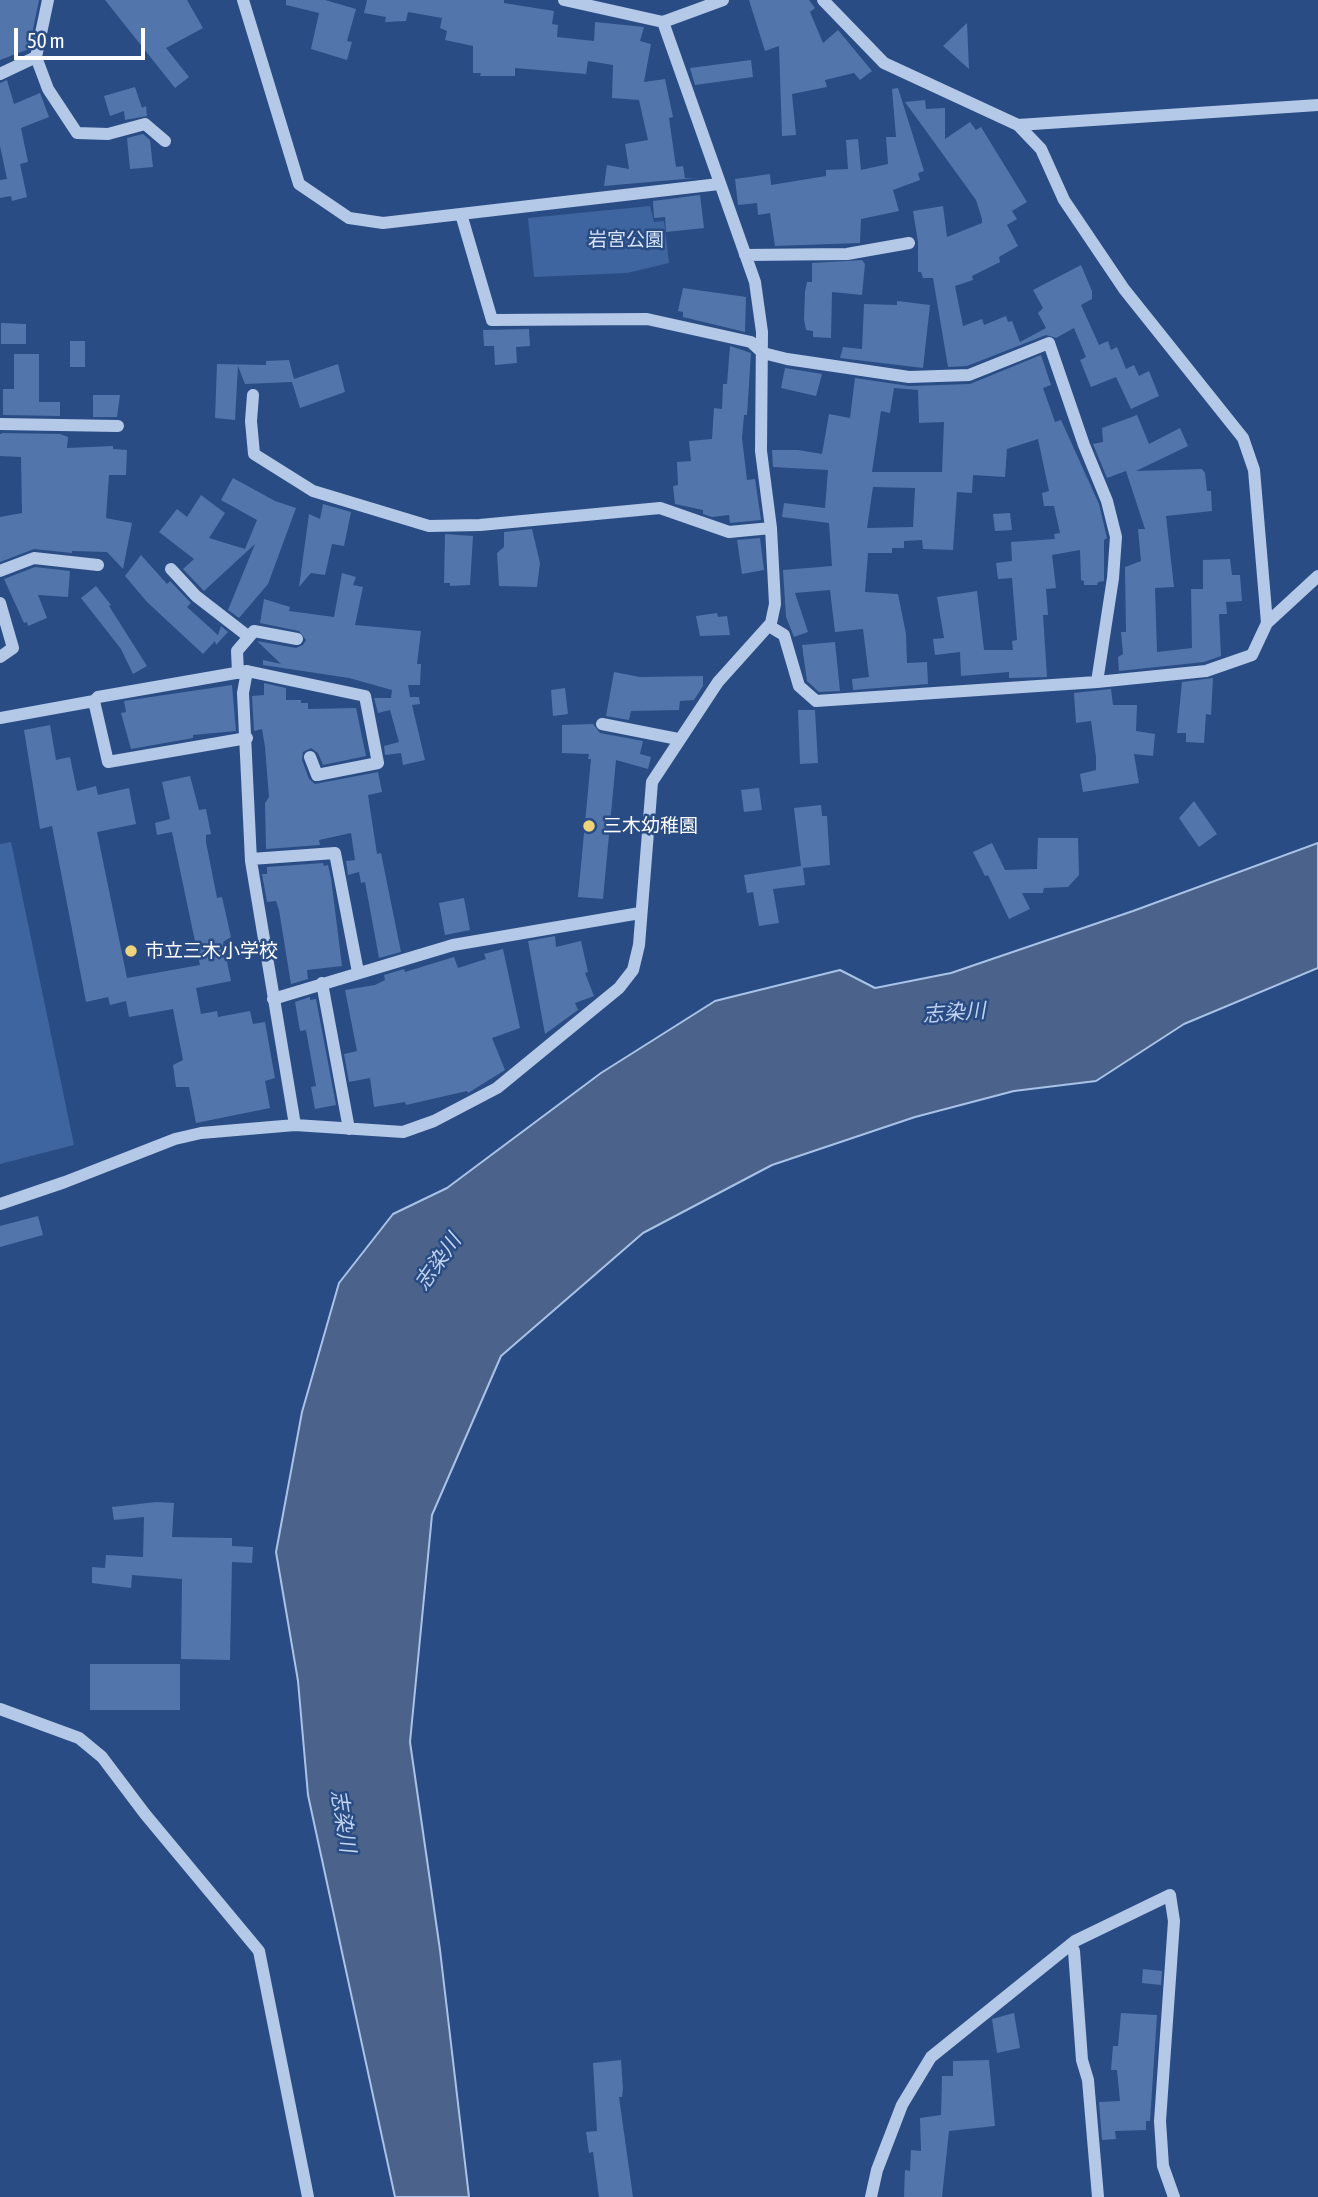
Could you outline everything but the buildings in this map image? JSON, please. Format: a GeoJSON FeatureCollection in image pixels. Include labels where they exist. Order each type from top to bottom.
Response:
{"type":"FeatureCollection","features":[{"type":"Feature","properties":{"kind":"street"},"geometry":{"type":"LineString","coordinates":[[48,0],[36,57],[48,89],[77,133],[108,134],[145,124],[165,141]]}},
{"type":"Feature","properties":{"kind":"street"},"geometry":{"type":"LineString","coordinates":[[243,0],[299,184],[349,218],[383,223],[719,184]]}},
{"type":"Feature","properties":{"kind":"street"},"geometry":{"type":"LineString","coordinates":[[564,0],[663,22],[723,0]]}},
{"type":"Feature","properties":{"kind":"street"},"geometry":{"type":"LineString","coordinates":[[823,0],[884,63],[1018,125],[1041,149],[1064,200],[1124,289],[1243,438],[1254,470],[1267,623]]}},
{"type":"Feature","properties":{"kind":"street"},"geometry":{"type":"LineString","coordinates":[[0,1204],[175,1139],[201,1133],[295,1125],[403,1132],[437,1120],[497,1088],[619,988],[633,970],[639,945],[652,782],[678,738],[718,682],[769,626],[775,604],[771,528],[761,451],[760,383],[763,353],[755,282],[663,22]]}},
{"type":"Feature","properties":{"kind":"street"},"geometry":{"type":"LineString","coordinates":[[0,74],[36,57]]}},
{"type":"Feature","properties":{"kind":"street"},"geometry":{"type":"LineString","coordinates":[[1018,125],[1318,105]]}},
{"type":"Feature","properties":{"kind":"street"},"geometry":{"type":"LineString","coordinates":[[461,214],[492,320],[647,319],[751,342],[763,353],[787,359],[909,377],[969,375],[1049,343],[1084,445],[1107,501],[1116,537],[1113,578],[1097,682]]}},
{"type":"Feature","properties":{"kind":"street"},"geometry":{"type":"LineString","coordinates":[[745,255],[847,254],[909,243]]}},
{"type":"Feature","properties":{"kind":"street"},"geometry":{"type":"LineString","coordinates":[[253,395],[251,421],[254,454],[313,491],[429,526],[481,525],[660,508],[729,531],[771,528]]}},
{"type":"Feature","properties":{"kind":"street"},"geometry":{"type":"LineString","coordinates":[[0,424],[118,426]]}},
{"type":"Feature","properties":{"kind":"street"},"geometry":{"type":"LineString","coordinates":[[0,571],[34,558],[98,565]]}},
{"type":"Feature","properties":{"kind":"street"},"geometry":{"type":"LineString","coordinates":[[172,569],[196,596],[249,636]]}},
{"type":"Feature","properties":{"kind":"street"},"geometry":{"type":"LineString","coordinates":[[769,626],[784,635],[799,686],[816,701],[1097,682],[1206,671],[1252,655],[1267,623],[1318,576]]}},
{"type":"Feature","properties":{"kind":"street"},"geometry":{"type":"LineString","coordinates":[[0,603],[13,648],[0,657]]}},
{"type":"Feature","properties":{"kind":"street"},"geometry":{"type":"LineString","coordinates":[[295,1125],[251,859],[247,737],[242,672],[237,651],[254,631],[297,639]]}},
{"type":"Feature","properties":{"kind":"street"},"geometry":{"type":"LineString","coordinates":[[0,718],[94,701],[98,696],[242,672],[365,696],[378,763],[317,775],[310,757]]}},
{"type":"Feature","properties":{"kind":"street"},"geometry":{"type":"LineString","coordinates":[[94,701],[108,762],[247,737]]}},
{"type":"Feature","properties":{"kind":"street"},"geometry":{"type":"LineString","coordinates":[[602,724],[678,738]]}},
{"type":"Feature","properties":{"kind":"street"},"geometry":{"type":"LineString","coordinates":[[251,859],[335,853],[358,972]]}},
{"type":"Feature","properties":{"kind":"street"},"geometry":{"type":"LineString","coordinates":[[273,999],[358,972],[405,961],[453,944],[640,913]]}},
{"type":"Feature","properties":{"kind":"street"},"geometry":{"type":"LineString","coordinates":[[323,983],[350,1118],[349,1129]]}},
{"type":"Feature","properties":{"kind":"street"},"geometry":{"type":"LineString","coordinates":[[0,1709],[79,1738],[102,1757],[145,1814],[259,1951],[308,2197]]}},
{"type":"Feature","properties":{"kind":"street"},"geometry":{"type":"LineString","coordinates":[[871,2197],[902,2105],[931,2057],[1071,1944],[1131,1911],[1170,1895],[1174,1921],[1160,2121],[1163,2166],[1174,2197]]}},
{"type":"Feature","properties":{"kind":"street"},"geometry":{"type":"LineString","coordinates":[[1071,1944],[1074,1951],[1082,2060],[1088,2080],[1098,2197]]}},
{"type":"Feature","properties":{"kind":"green space","name":"岩宮公園"},"geometry":{"type":"Polygon","coordinates":[[[650,206],[654,222],[664,221],[669,263],[627,273],[534,277],[528,218],[650,206]]]}},
{"type":"Feature","properties":{"kind":"green space"},"geometry":{"type":"Polygon","coordinates":[[[11,842],[74,1145],[0,1164],[0,844],[11,842]]]}},
{"type":"Feature","properties":{"kind":"water","name":"志染川"},"geometry":{"type":"Polygon","coordinates":[[[1318,843],[1318,968],[1184,1024],[1096,1081],[1014,1091],[915,1117],[772,1165],[643,1233],[501,1356],[432,1515],[410,1742],[440,1950],[469,2197],[395,2197],[308,1795],[298,1681],[276,1552],[302,1412],[339,1283],[393,1214],[447,1188],[601,1073],[715,1001],[840,970],[875,988],[951,973],[1133,911],[1318,843]]]}},
{"type":"Feature","properties":{"kind":"place","name":"三木幼稚園"},"geometry":{"type":"Point","coordinates":[589,826]}},
{"type":"Feature","properties":{"kind":"place","name":"市立三木小学校"},"geometry":{"type":"Point","coordinates":[131,951]}}]}
